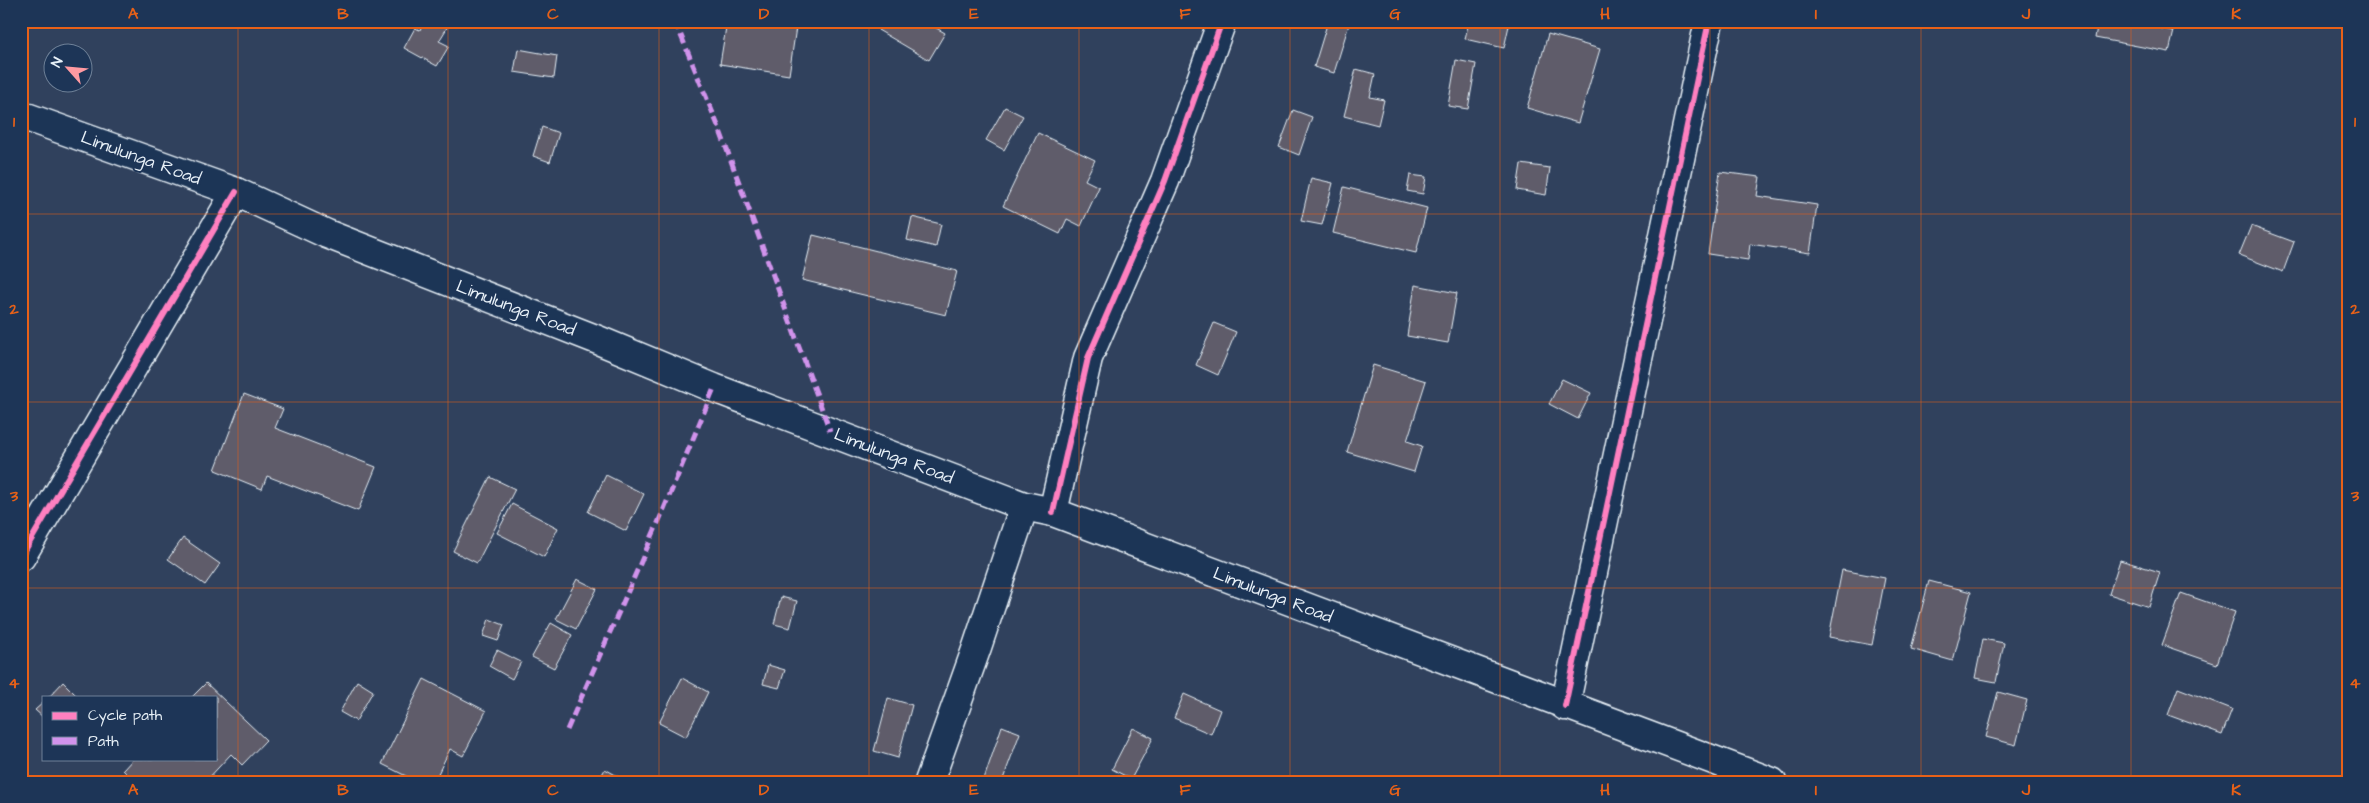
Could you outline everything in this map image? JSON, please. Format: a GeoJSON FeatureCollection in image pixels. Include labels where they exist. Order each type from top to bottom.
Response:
{"type":"FeatureCollection","features":[{"type":"Feature","properties":{"kind":"street"},"geometry":{"type":"LineString","coordinates":[[1052,512],[1088,358],[1165,181],[1222,21]]}},
{"type":"Feature","properties":{"kind":"street"},"geometry":{"type":"LineString","coordinates":[[1565,706],[1709,21]]}},
{"type":"Feature","properties":{"kind":"street","name":"Limulunga Road"},"geometry":{"type":"LineString","coordinates":[[21,115],[236,192],[336,238],[714,388],[1024,506],[1052,512],[1565,706],[1772,782]]}},
{"type":"Feature","properties":{"kind":"street"},"geometry":{"type":"LineString","coordinates":[[21,557],[236,192]]}},
{"type":"Feature","properties":{"kind":"street"},"geometry":{"type":"LineString","coordinates":[[929,782],[977,648],[1024,506]]}},
{"type":"Feature","properties":{"kind":"building"},"geometry":{"type":"Polygon","coordinates":[[[424,21],[442,21],[440,24],[447,28],[439,41],[449,46],[437,66],[404,48],[415,28],[420,30],[424,21]]]}},
{"type":"Feature","properties":{"kind":"building"},"geometry":{"type":"Polygon","coordinates":[[[727,21],[763,21],[796,27],[789,75],[720,64],[727,21]]]}},
{"type":"Feature","properties":{"kind":"building"},"geometry":{"type":"Polygon","coordinates":[[[883,21],[924,21],[945,33],[929,60],[878,30],[883,21]]]}},
{"type":"Feature","properties":{"kind":"building"},"geometry":{"type":"Polygon","coordinates":[[[1328,21],[1350,21],[1334,73],[1314,67],[1328,21]]]}},
{"type":"Feature","properties":{"kind":"building"},"geometry":{"type":"Polygon","coordinates":[[[1469,21],[1510,21],[1504,48],[1465,39],[1469,21]]]}},
{"type":"Feature","properties":{"kind":"building"},"geometry":{"type":"Polygon","coordinates":[[[2098,21],[2119,21],[2174,31],[2169,52],[2095,38],[2098,21]]]}},
{"type":"Feature","properties":{"kind":"building"},"geometry":{"type":"Polygon","coordinates":[[[1548,34],[1600,49],[1578,123],[1527,108],[1548,34]]]}},
{"type":"Feature","properties":{"kind":"building"},"geometry":{"type":"Polygon","coordinates":[[[518,49],[557,56],[554,78],[514,72],[518,49]]]}},
{"type":"Feature","properties":{"kind":"building"},"geometry":{"type":"Polygon","coordinates":[[[1456,60],[1476,64],[1468,109],[1448,106],[1456,60]]]}},
{"type":"Feature","properties":{"kind":"building"},"geometry":{"type":"Polygon","coordinates":[[[1356,69],[1375,74],[1370,97],[1384,100],[1378,125],[1344,116],[1356,69]]]}},
{"type":"Feature","properties":{"kind":"building"},"geometry":{"type":"Polygon","coordinates":[[[1005,107],[1023,116],[1004,150],[986,140],[1005,107]]]}},
{"type":"Feature","properties":{"kind":"building"},"geometry":{"type":"Polygon","coordinates":[[[1293,110],[1312,117],[1299,155],[1279,147],[1293,110]]]}},
{"type":"Feature","properties":{"kind":"building"},"geometry":{"type":"Polygon","coordinates":[[[542,127],[559,133],[550,162],[533,156],[542,127]]]}},
{"type":"Feature","properties":{"kind":"building"},"geometry":{"type":"Polygon","coordinates":[[[1038,133],[1095,160],[1085,180],[1099,187],[1081,226],[1067,219],[1060,234],[1003,206],[1038,133]]]}},
{"type":"Feature","properties":{"kind":"building"},"geometry":{"type":"Polygon","coordinates":[[[1521,164],[1550,168],[1546,195],[1517,190],[1521,164]]]}},
{"type":"Feature","properties":{"kind":"building"},"geometry":{"type":"Polygon","coordinates":[[[1720,172],[1760,177],[1757,196],[1817,205],[1810,253],[1750,244],[1748,260],[1708,254],[1720,172]]]}},
{"type":"Feature","properties":{"kind":"building"},"geometry":{"type":"Polygon","coordinates":[[[1410,175],[1426,177],[1423,194],[1407,191],[1410,175]]]}},
{"type":"Feature","properties":{"kind":"building"},"geometry":{"type":"Polygon","coordinates":[[[1311,178],[1333,183],[1322,225],[1301,221],[1311,178]]]}},
{"type":"Feature","properties":{"kind":"building"},"geometry":{"type":"Polygon","coordinates":[[[1344,187],[1427,208],[1416,253],[1333,233],[1344,187]]]}},
{"type":"Feature","properties":{"kind":"building"},"geometry":{"type":"Polygon","coordinates":[[[912,217],[941,224],[936,247],[907,240],[912,217]]]}},
{"type":"Feature","properties":{"kind":"building"},"geometry":{"type":"Polygon","coordinates":[[[2251,226],[2294,242],[2283,272],[2239,255],[2251,226]]]}},
{"type":"Feature","properties":{"kind":"building"},"geometry":{"type":"Polygon","coordinates":[[[813,235],[957,271],[946,315],[802,280],[813,235]]]}},
{"type":"Feature","properties":{"kind":"building"},"geometry":{"type":"Polygon","coordinates":[[[1415,285],[1457,293],[1448,343],[1407,336],[1415,285]]]}},
{"type":"Feature","properties":{"kind":"building"},"geometry":{"type":"Polygon","coordinates":[[[1214,323],[1236,332],[1218,375],[1196,365],[1214,323]]]}},
{"type":"Feature","properties":{"kind":"building"},"geometry":{"type":"Polygon","coordinates":[[[1373,365],[1426,381],[1407,441],[1422,446],[1414,472],[1347,452],[1373,365]]]}},
{"type":"Feature","properties":{"kind":"building"},"geometry":{"type":"Polygon","coordinates":[[[1562,379],[1591,393],[1578,419],[1549,404],[1562,379]]]}},
{"type":"Feature","properties":{"kind":"building"},"geometry":{"type":"Polygon","coordinates":[[[244,394],[283,409],[275,428],[376,467],[358,511],[267,476],[262,489],[215,470],[244,394]]]}},
{"type":"Feature","properties":{"kind":"building"},"geometry":{"type":"Polygon","coordinates":[[[606,475],[644,494],[626,531],[588,512],[606,475]]]}},
{"type":"Feature","properties":{"kind":"building"},"geometry":{"type":"Polygon","coordinates":[[[490,477],[515,489],[477,563],[453,551],[490,477]]]}},
{"type":"Feature","properties":{"kind":"building"},"geometry":{"type":"Polygon","coordinates":[[[512,504],[558,528],[544,557],[497,533],[512,504]]]}},
{"type":"Feature","properties":{"kind":"building"},"geometry":{"type":"Polygon","coordinates":[[[183,538],[220,564],[205,585],[168,559],[183,538]]]}},
{"type":"Feature","properties":{"kind":"building"},"geometry":{"type":"Polygon","coordinates":[[[2120,560],[2160,572],[2149,607],[2109,594],[2120,560]]]}},
{"type":"Feature","properties":{"kind":"building"},"geometry":{"type":"Polygon","coordinates":[[[1842,570],[1885,578],[1872,645],[1829,637],[1842,570]]]}},
{"type":"Feature","properties":{"kind":"building"},"geometry":{"type":"Polygon","coordinates":[[[577,579],[597,589],[576,629],[556,619],[577,579]]]}},
{"type":"Feature","properties":{"kind":"building"},"geometry":{"type":"Polygon","coordinates":[[[1929,581],[1971,592],[1953,661],[1911,649],[1929,581]]]}},
{"type":"Feature","properties":{"kind":"building"},"geometry":{"type":"Polygon","coordinates":[[[2181,593],[2235,612],[2217,664],[2162,645],[2181,593]]]}},
{"type":"Feature","properties":{"kind":"building"},"geometry":{"type":"Polygon","coordinates":[[[781,597],[797,601],[790,628],[774,624],[781,597]]]}},
{"type":"Feature","properties":{"kind":"building"},"geometry":{"type":"Polygon","coordinates":[[[489,619],[504,625],[498,641],[483,636],[489,619]]]}},
{"type":"Feature","properties":{"kind":"building"},"geometry":{"type":"Polygon","coordinates":[[[551,623],[572,635],[554,668],[532,657],[551,623]]]}},
{"type":"Feature","properties":{"kind":"building"},"geometry":{"type":"Polygon","coordinates":[[[1983,639],[2004,643],[1996,682],[1975,678],[1983,639]]]}},
{"type":"Feature","properties":{"kind":"building"},"geometry":{"type":"Polygon","coordinates":[[[497,650],[521,662],[512,679],[489,666],[497,650]]]}},
{"type":"Feature","properties":{"kind":"building"},"geometry":{"type":"Polygon","coordinates":[[[768,665],[785,670],[779,688],[763,684],[768,665]]]}},
{"type":"Feature","properties":{"kind":"building"},"geometry":{"type":"Polygon","coordinates":[[[682,678],[708,692],[686,737],[659,723],[682,678]]]}},
{"type":"Feature","properties":{"kind":"building"},"geometry":{"type":"Polygon","coordinates":[[[424,679],[486,711],[463,756],[450,749],[434,782],[418,782],[382,764],[424,679]]]}},
{"type":"Feature","properties":{"kind":"building"},"geometry":{"type":"Polygon","coordinates":[[[357,681],[373,691],[356,721],[340,712],[357,681]]]}},
{"type":"Feature","properties":{"kind":"building"},"geometry":{"type":"Polygon","coordinates":[[[63,682],[77,696],[50,696],[63,682]]]}},
{"type":"Feature","properties":{"kind":"building"},"geometry":{"type":"Polygon","coordinates":[[[206,683],[266,740],[242,765],[231,754],[205,782],[135,782],[123,770],[132,760],[218,760],[218,696],[193,696],[206,683]]]}},
{"type":"Feature","properties":{"kind":"building"},"geometry":{"type":"Polygon","coordinates":[[[2178,688],[2232,709],[2222,735],[2168,715],[2178,688]]]}},
{"type":"Feature","properties":{"kind":"building"},"geometry":{"type":"Polygon","coordinates":[[[1998,692],[2027,700],[2016,745],[1986,737],[1998,692]]]}},
{"type":"Feature","properties":{"kind":"building"},"geometry":{"type":"Polygon","coordinates":[[[1184,694],[1220,710],[1211,734],[1174,718],[1184,694]]]}},
{"type":"Feature","properties":{"kind":"building"},"geometry":{"type":"Polygon","coordinates":[[[888,698],[912,705],[898,758],[874,751],[888,698]]]}},
{"type":"Feature","properties":{"kind":"building"},"geometry":{"type":"Polygon","coordinates":[[[42,704],[42,716],[35,710],[42,704]]]}},
{"type":"Feature","properties":{"kind":"building"},"geometry":{"type":"Polygon","coordinates":[[[1002,726],[1020,733],[1002,782],[992,782],[984,779],[1002,726]]]}},
{"type":"Feature","properties":{"kind":"building"},"geometry":{"type":"Polygon","coordinates":[[[1133,728],[1153,738],[1131,779],[1112,769],[1133,728]]]}},
{"type":"Feature","properties":{"kind":"building"},"geometry":{"type":"Polygon","coordinates":[[[605,769],[628,782],[598,782],[605,769]]]}},
{"type":"Feature","properties":{"kind":"marked path"},"geometry":{"type":"LineString","coordinates":[[675,21],[719,128],[830,431]]}},
{"type":"Feature","properties":{"kind":"marked path"},"geometry":{"type":"LineString","coordinates":[[567,730],[661,516],[714,388]]}},
{"type":"Feature","properties":{"kind":"cycle path"},"geometry":{"type":"LineString","coordinates":[[1053,512],[1088,358],[1165,181],[1222,21]]}},
{"type":"Feature","properties":{"kind":"cycle path"},"geometry":{"type":"LineString","coordinates":[[1565,706],[1709,21]]}},
{"type":"Feature","properties":{"kind":"cycle path"},"geometry":{"type":"LineString","coordinates":[[21,557],[236,192]]}}]}
